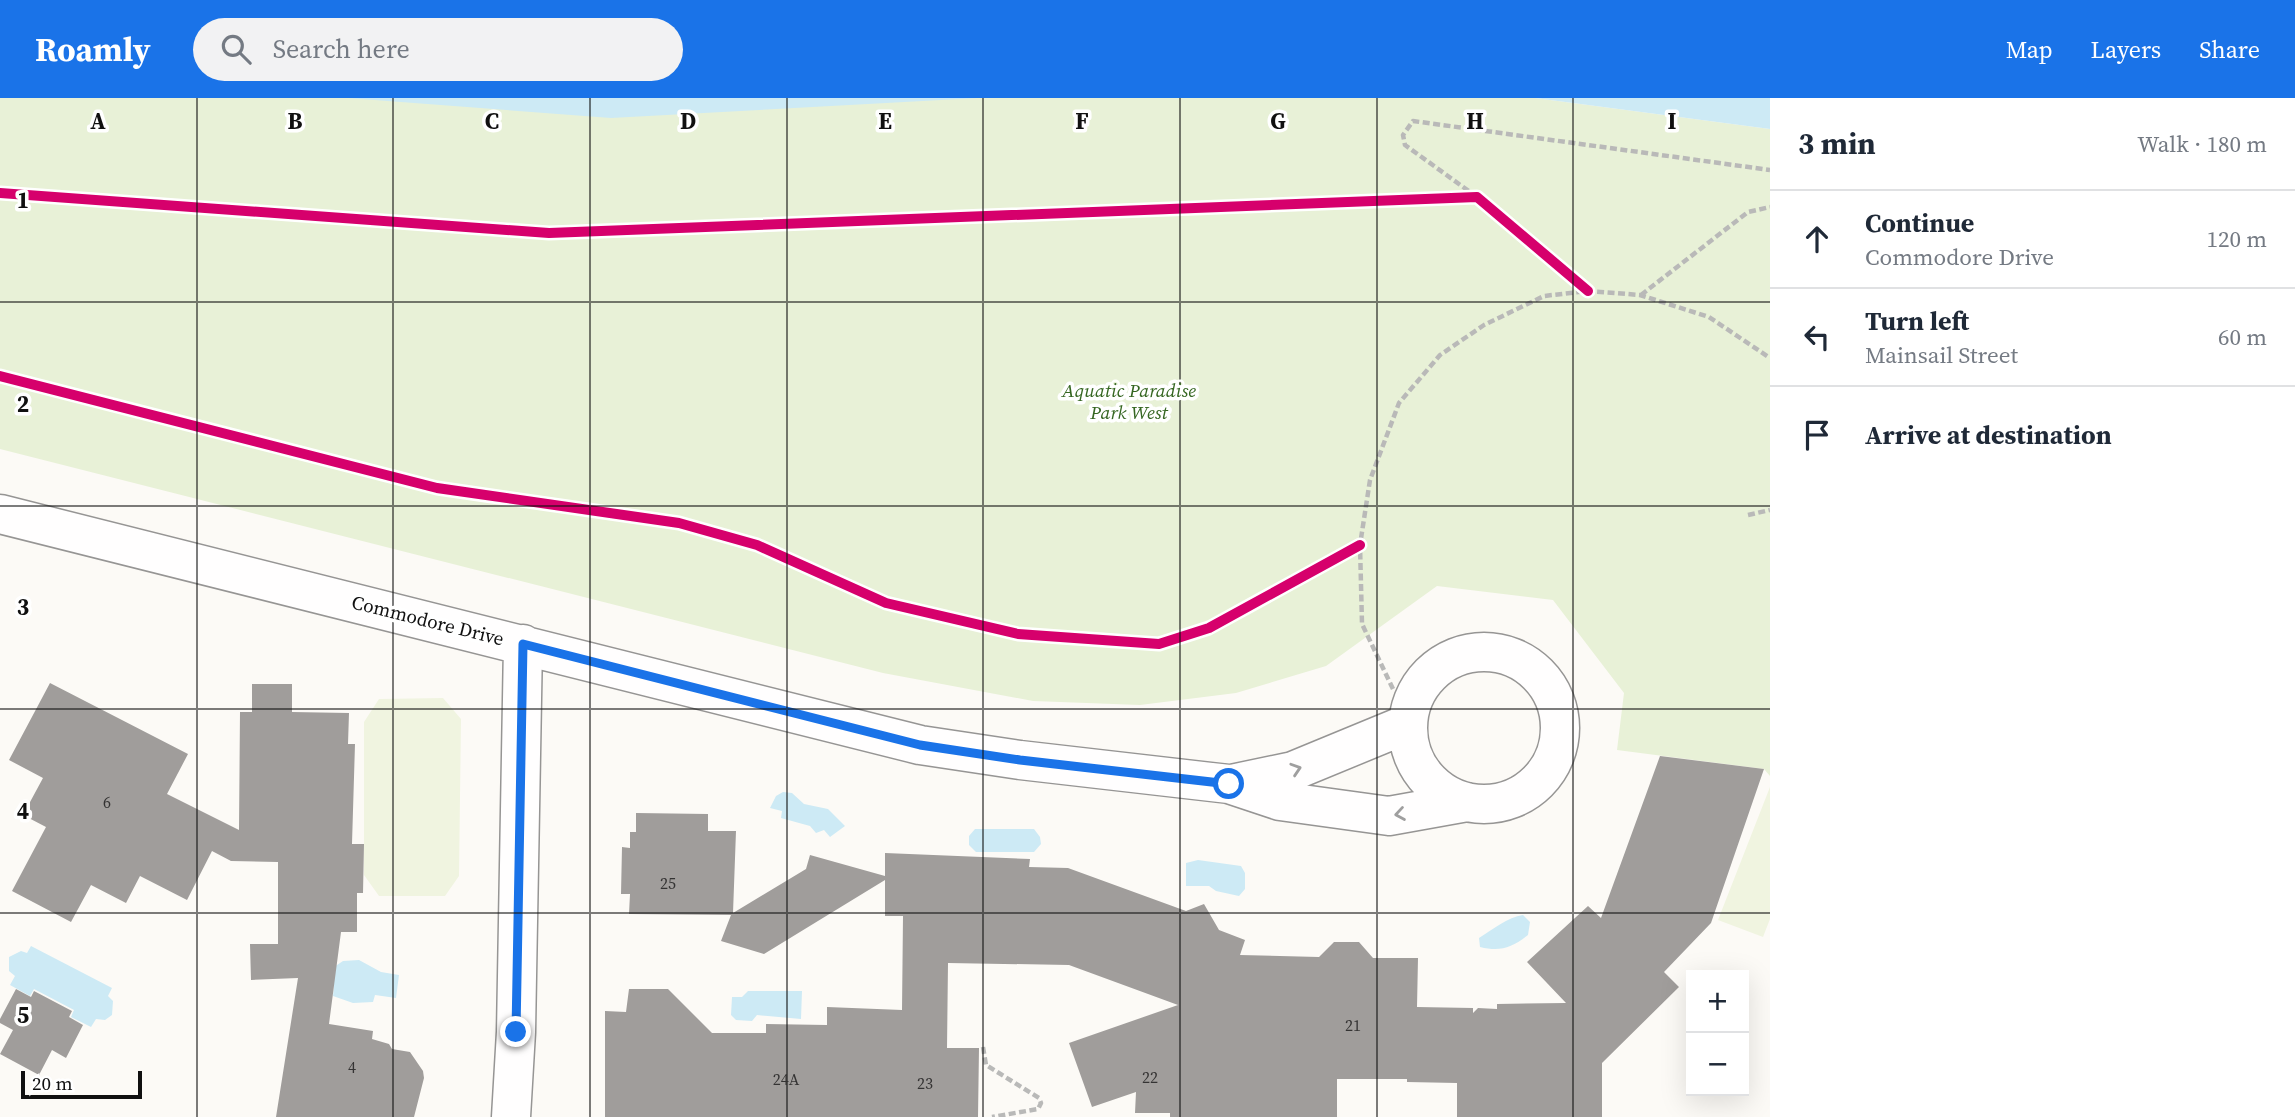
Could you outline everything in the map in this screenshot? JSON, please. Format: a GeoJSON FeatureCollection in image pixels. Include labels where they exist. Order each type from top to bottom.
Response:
{"type":"FeatureCollection","features":[{"type":"Feature","properties":{"kind":"street","name":"Commodore Drive"},"geometry":{"type":"LineString","coordinates":[[0,514],[920,745],[1032,762],[1229,784],[1280,801],[1390,816],[1467,802]]}},
{"type":"Feature","properties":{"kind":"street"},"geometry":{"type":"LineString","coordinates":[[511,1117],[516,1032],[523,644]]}},
{"type":"Feature","properties":{"kind":"street"},"geometry":{"type":"LineString","coordinates":[[1475,652],[1499,653],[1522,662],[1541,677],[1554,697],[1560,720],[1558,744],[1550,766],[1535,785],[1514,798],[1491,803],[1467,802],[1447,794],[1423,773],[1409,745],[1407,721],[1415,694],[1429,674],[1451,659],[1475,652]]}},
{"type":"Feature","properties":{"kind":"street","name":"Commodore Drive"},"geometry":{"type":"LineString","coordinates":[[1229,784],[1293,771],[1407,721]]}},
{"type":"Feature","properties":{"kind":"path"},"geometry":{"type":"LineString","coordinates":[[1487,206],[1405,145],[1403,135],[1413,121],[1770,170]]}},
{"type":"Feature","properties":{"kind":"path"},"geometry":{"type":"LineString","coordinates":[[1463,198],[1477,197]]}},
{"type":"Feature","properties":{"kind":"path"},"geometry":{"type":"LineString","coordinates":[[1640,295],[1748,212],[1770,207]]}},
{"type":"Feature","properties":{"kind":"path"},"geometry":{"type":"LineString","coordinates":[[1578,282],[1588,291]]}},
{"type":"Feature","properties":{"kind":"path"},"geometry":{"type":"LineString","coordinates":[[1407,721],[1362,624],[1360,545],[1370,480],[1399,403],[1440,355],[1484,325],[1544,296],[1588,291],[1640,295],[1709,317],[1770,358]]}},
{"type":"Feature","properties":{"kind":"path"},"geometry":{"type":"LineString","coordinates":[[1748,515],[1770,510]]}},
{"type":"Feature","properties":{"kind":"path"},"geometry":{"type":"LineString","coordinates":[[1348,552],[1360,545]]}},
{"type":"Feature","properties":{"kind":"path"},"geometry":{"type":"LineString","coordinates":[[983,1047],[986,1065],[1039,1098],[1041,1103],[1038,1110],[992,1117]]}},
{"type":"Feature","properties":{"kind":"green space","name":"Aquatic Paradise Park West"},"geometry":{"type":"Polygon","coordinates":[[[0,98],[1535,98],[1770,129],[1770,776],[1764,769],[1617,750],[1624,693],[1553,600],[1437,586],[1326,666],[1236,693],[1140,705],[1033,701],[883,673],[0,449],[0,98]]]}},
{"type":"Feature","properties":{"kind":"green space"},"geometry":{"type":"Polygon","coordinates":[[[443,698],[461,719],[459,876],[445,896],[379,896],[364,875],[364,722],[379,699],[443,698]]]}},
{"type":"Feature","properties":{"kind":"green space"},"geometry":{"type":"Polygon","coordinates":[[[1770,787],[1770,919],[1763,937],[1718,920],[1770,787]]]}},
{"type":"Feature","properties":{"kind":"water"},"geometry":{"type":"Polygon","coordinates":[[[348,98],[978,98],[611,118],[348,98]]]}},
{"type":"Feature","properties":{"kind":"water"},"geometry":{"type":"Polygon","coordinates":[[[1535,98],[1770,98],[1770,129],[1535,98]]]}},
{"type":"Feature","properties":{"kind":"water"},"geometry":{"type":"Polygon","coordinates":[[[783,792],[792,793],[804,804],[828,809],[845,826],[830,837],[824,830],[816,833],[810,826],[781,818],[782,811],[770,808],[776,796],[783,792]]]}},
{"type":"Feature","properties":{"kind":"water"},"geometry":{"type":"Polygon","coordinates":[[[975,829],[1034,829],[1041,844],[1034,852],[976,852],[969,845],[969,836],[975,829]]]}},
{"type":"Feature","properties":{"kind":"water"},"geometry":{"type":"Polygon","coordinates":[[[1198,860],[1241,866],[1245,873],[1245,889],[1239,896],[1216,891],[1209,886],[1186,886],[1186,863],[1198,860]]]}},
{"type":"Feature","properties":{"kind":"water"},"geometry":{"type":"Polygon","coordinates":[[[1523,915],[1530,922],[1528,935],[1511,946],[1500,949],[1480,947],[1479,938],[1506,921],[1523,915]]]}},
{"type":"Feature","properties":{"kind":"water"},"geometry":{"type":"Polygon","coordinates":[[[31,946],[112,988],[108,996],[113,1001],[112,1015],[105,1020],[96,1019],[91,1027],[71,1017],[74,1010],[34,989],[30,996],[10,985],[15,976],[9,971],[9,957],[21,951],[27,953],[31,946]]]}},
{"type":"Feature","properties":{"kind":"water"},"geometry":{"type":"Polygon","coordinates":[[[359,960],[381,972],[399,975],[396,998],[375,995],[373,1002],[353,1003],[333,996],[334,986],[310,983],[343,961],[359,960]]]}},
{"type":"Feature","properties":{"kind":"water"},"geometry":{"type":"Polygon","coordinates":[[[748,991],[802,991],[801,1019],[757,1015],[752,1021],[736,1020],[731,1015],[732,997],[742,997],[748,991]]]}},
{"type":"Feature","properties":{"kind":"building"},"geometry":{"type":"Polygon","coordinates":[[[50,683],[188,754],[167,794],[239,830],[240,712],[252,712],[252,684],[292,684],[292,712],[349,713],[348,744],[355,744],[352,844],[364,844],[363,893],[357,893],[357,932],[341,932],[329,1024],[373,1031],[372,1039],[389,1044],[392,1049],[410,1052],[423,1071],[424,1078],[414,1117],[276,1117],[298,978],[251,980],[250,944],[278,944],[278,862],[231,861],[212,851],[187,900],[140,876],[126,903],[91,885],[71,922],[12,891],[46,827],[23,815],[43,778],[9,760],[50,683]]]}},
{"type":"Feature","properties":{"kind":"building"},"geometry":{"type":"Polygon","coordinates":[[[1660,756],[1764,769],[1711,923],[1664,972],[1679,987],[1602,1063],[1602,1117],[1457,1117],[1457,1083],[1407,1082],[1407,1079],[1337,1079],[1337,1117],[1170,1117],[1170,1113],[1135,1113],[1136,1092],[1092,1107],[1069,1043],[1178,1005],[1069,965],[948,963],[947,1048],[979,1048],[978,1117],[605,1117],[605,1011],[626,1012],[629,989],[668,989],[712,1033],[766,1033],[766,1024],[827,1025],[827,1007],[902,1010],[903,916],[885,916],[885,880],[764,954],[721,941],[731,915],[629,914],[630,894],[621,894],[622,847],[630,848],[630,832],[636,832],[636,813],[708,814],[708,831],[736,831],[733,913],[806,869],[810,855],[885,876],[885,853],[1030,859],[1029,867],[1068,868],[1186,911],[1204,904],[1219,930],[1245,940],[1240,955],[1319,957],[1334,942],[1359,942],[1373,958],[1418,958],[1417,1007],[1473,1008],[1473,1013],[1478,1008],[1497,1009],[1497,1004],[1566,1003],[1527,962],[1588,906],[1601,918],[1660,756]]]}},
{"type":"Feature","properties":{"kind":"building"},"geometry":{"type":"Polygon","coordinates":[[[16,989],[31,997],[34,991],[72,1011],[69,1017],[83,1025],[66,1058],[52,1050],[39,1075],[0,1054],[13,1030],[0,1023],[0,1019],[16,989]]]}},
{"type":"Feature","properties":{"kind":"cycle path"},"geometry":{"type":"LineString","coordinates":[[0,193],[549,233],[1477,197],[1588,291]]}},
{"type":"Feature","properties":{"kind":"cycle path"},"geometry":{"type":"LineString","coordinates":[[0,376],[437,488],[679,523],[757,545],[886,603],[1018,634],[1159,644],[1209,628],[1360,545]]}},
{"type":"Feature","properties":{"kind":"route"},"geometry":{"type":"LineString","coordinates":[[516,1032],[523,644],[920,745],[1020,760],[1229,784]]}}]}
